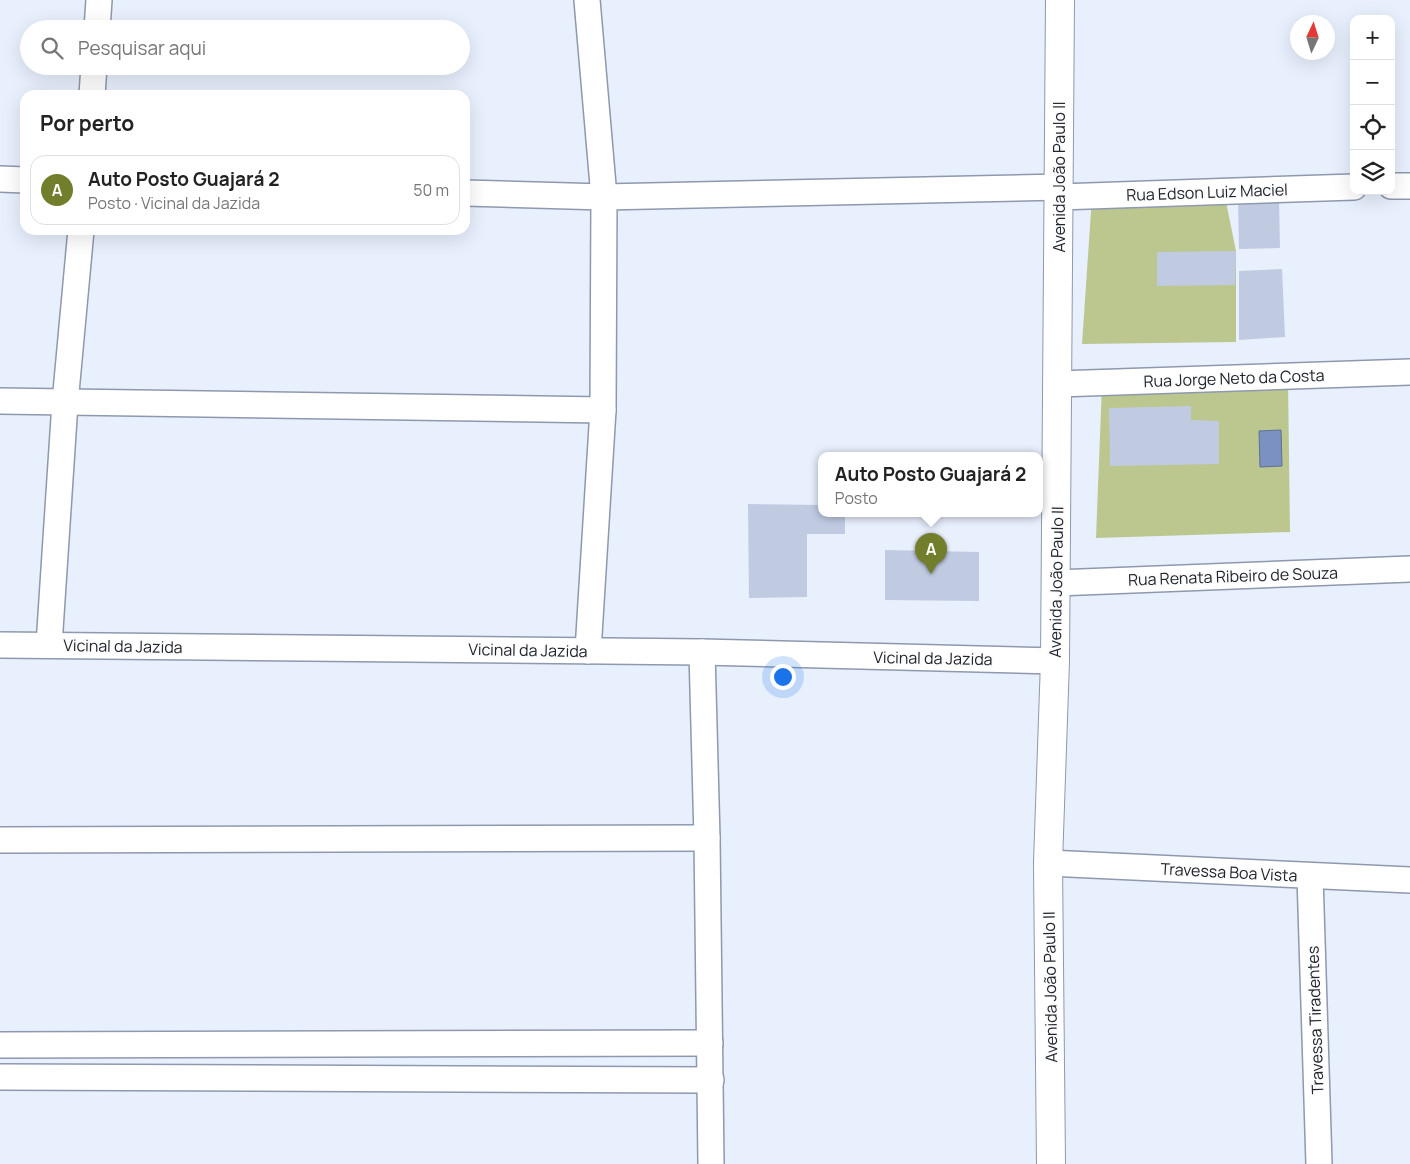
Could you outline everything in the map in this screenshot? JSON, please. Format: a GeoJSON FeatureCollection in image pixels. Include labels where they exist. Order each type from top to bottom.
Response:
{"type":"FeatureCollection","features":[{"type":"Feature","properties":{"kind":"main road","name":"Avenida João Paulo II"},"geometry":{"type":"LineString","coordinates":[[1051,1164],[1048,863],[1055,661],[1060,0]]}},
{"type":"Feature","properties":{"kind":"street"},"geometry":{"type":"LineString","coordinates":[[98,20],[99,0]]}},
{"type":"Feature","properties":{"kind":"street"},"geometry":{"type":"LineString","coordinates":[[587,0],[604,197],[603,410],[588,651]]}},
{"type":"Feature","properties":{"kind":"street"},"geometry":{"type":"LineString","coordinates":[[92,90],[93,75]]}},
{"type":"Feature","properties":{"kind":"street"},"geometry":{"type":"LineString","coordinates":[[0,179],[20,180]]}},
{"type":"Feature","properties":{"kind":"street"},"geometry":{"type":"LineString","coordinates":[[1395,186],[1410,186]]}},
{"type":"Feature","properties":{"kind":"street","name":"Rua Edson Luiz Maciel"},"geometry":{"type":"LineString","coordinates":[[470,193],[604,197],[1350,188]]}},
{"type":"Feature","properties":{"kind":"street"},"geometry":{"type":"LineString","coordinates":[[48,645],[65,403],[81,235]]}},
{"type":"Feature","properties":{"kind":"street","name":"Rua Jorge Neto da Costa"},"geometry":{"type":"LineString","coordinates":[[1058,384],[1410,372]]}},
{"type":"Feature","properties":{"kind":"street"},"geometry":{"type":"LineString","coordinates":[[0,401],[603,410]]}},
{"type":"Feature","properties":{"kind":"street","name":"Rua Renata Ribeiro de Souza"},"geometry":{"type":"LineString","coordinates":[[1056,583],[1410,569]]}},
{"type":"Feature","properties":{"kind":"street","name":"Vicinal da Jazida"},"geometry":{"type":"LineString","coordinates":[[0,645],[702,652],[1055,661]]}},
{"type":"Feature","properties":{"kind":"street"},"geometry":{"type":"LineString","coordinates":[[702,652],[707,838],[711,1164]]}},
{"type":"Feature","properties":{"kind":"street"},"geometry":{"type":"LineString","coordinates":[[0,840],[707,838]]}},
{"type":"Feature","properties":{"kind":"street","name":"Travessa Boa Vista"},"geometry":{"type":"LineString","coordinates":[[1048,863],[1410,880]]}},
{"type":"Feature","properties":{"kind":"street","name":"Travessa Tiradentes"},"geometry":{"type":"LineString","coordinates":[[1310,876],[1319,1164]]}},
{"type":"Feature","properties":{"kind":"street"},"geometry":{"type":"LineString","coordinates":[[0,1045],[710,1043]]}},
{"type":"Feature","properties":{"kind":"street"},"geometry":{"type":"LineString","coordinates":[[0,1078],[711,1080]]}},
{"type":"Feature","properties":{"kind":"green space"},"geometry":{"type":"Polygon","coordinates":[[[1092,197],[1225,197],[1236,251],[1236,342],[1082,344],[1092,197]]]}},
{"type":"Feature","properties":{"kind":"green space"},"geometry":{"type":"Polygon","coordinates":[[[1288,379],[1290,532],[1096,538],[1102,385],[1288,379]]]}},
{"type":"Feature","properties":{"kind":"water"},"geometry":{"type":"Polygon","coordinates":[[[1281,430],[1282,466],[1260,467],[1259,431],[1281,430]]]}},
{"type":"Feature","properties":{"kind":"building"},"geometry":{"type":"Polygon","coordinates":[[[1279,199],[1280,248],[1239,249],[1238,200],[1279,199]]]}},
{"type":"Feature","properties":{"kind":"building"},"geometry":{"type":"Polygon","coordinates":[[[1236,251],[1235,285],[1157,286],[1157,252],[1236,251]]]}},
{"type":"Feature","properties":{"kind":"building"},"geometry":{"type":"Polygon","coordinates":[[[1282,269],[1285,337],[1239,340],[1239,271],[1282,269]]]}},
{"type":"Feature","properties":{"kind":"building"},"geometry":{"type":"Polygon","coordinates":[[[1191,406],[1191,420],[1219,421],[1219,464],[1110,466],[1109,408],[1191,406]]]}},
{"type":"Feature","properties":{"kind":"building"},"geometry":{"type":"Polygon","coordinates":[[[748,504],[818,505],[818,517],[845,517],[845,534],[807,534],[807,597],[749,598],[748,504]]]}},
{"type":"Feature","properties":{"kind":"building"},"geometry":{"type":"Polygon","coordinates":[[[885,550],[979,552],[979,601],[885,600],[885,550]]]}},
{"type":"Feature","properties":{"kind":"place","name":"Auto Posto Guajará 2"},"geometry":{"type":"Point","coordinates":[931,574]}}]}
